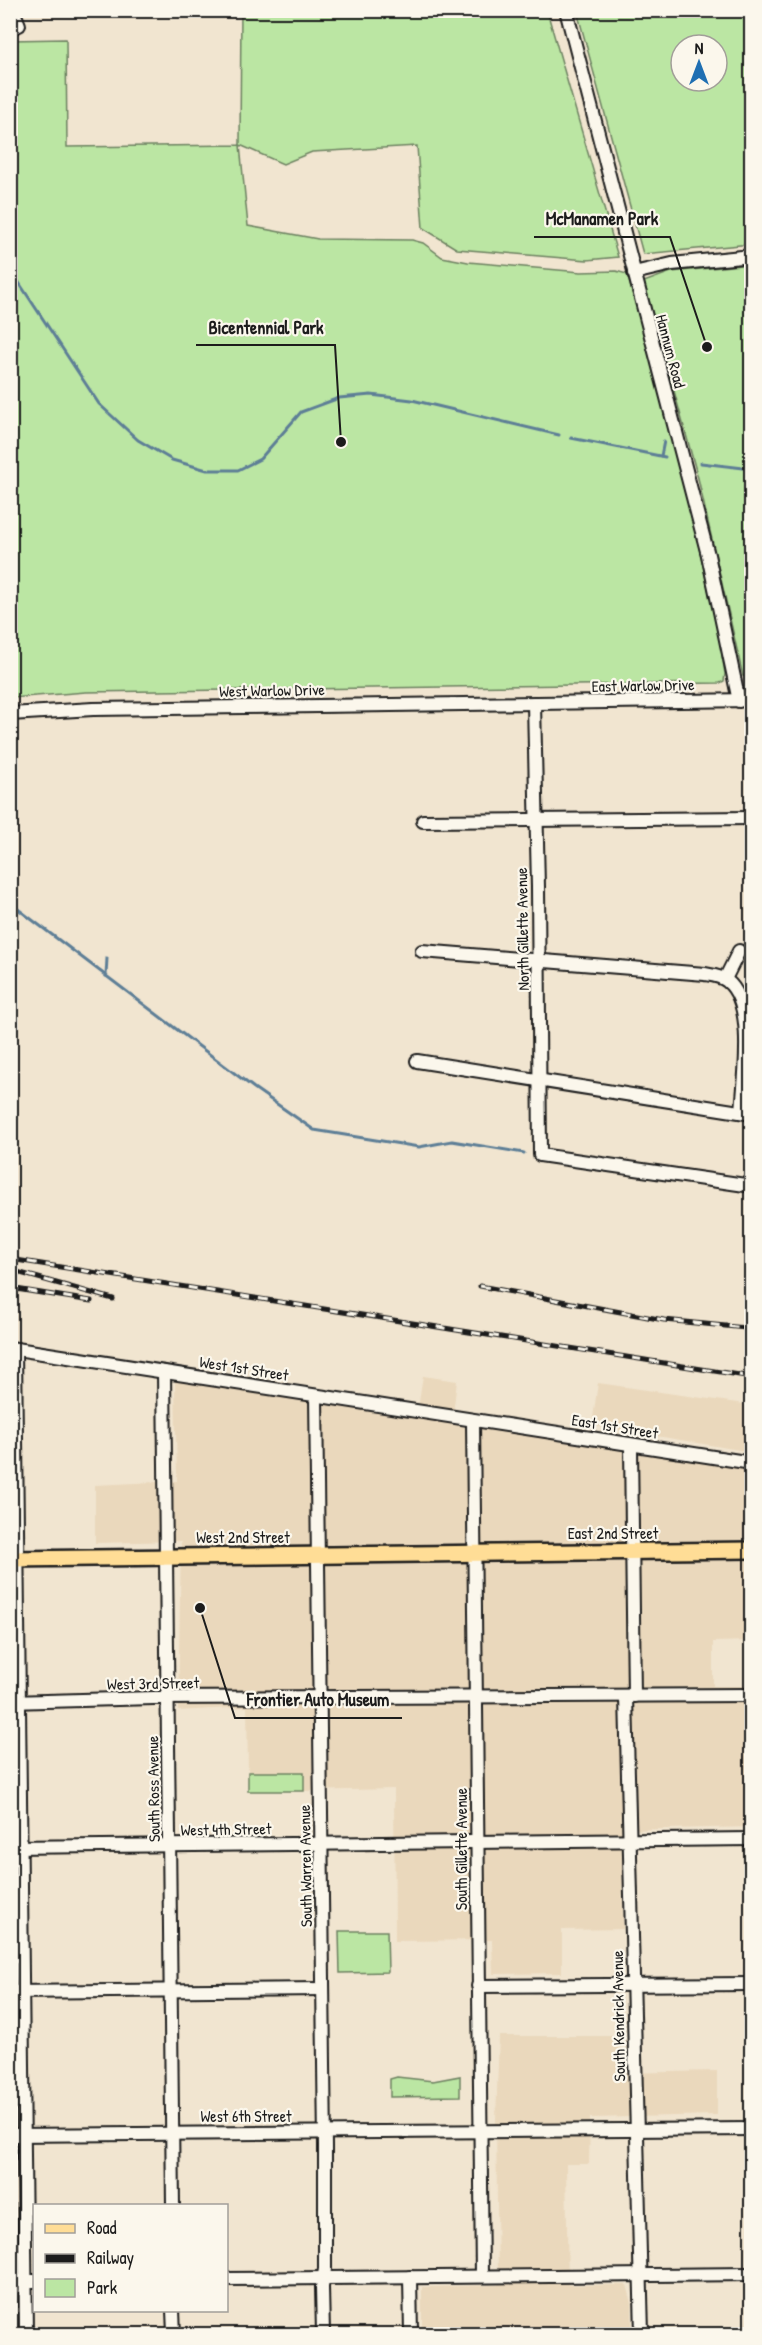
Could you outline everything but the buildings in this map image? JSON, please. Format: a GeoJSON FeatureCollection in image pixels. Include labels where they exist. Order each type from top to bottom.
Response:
{"type":"FeatureCollection","features":[{"type":"Feature","properties":{"kind":"main road","name":"East 2nd Street"},"geometry":{"type":"LineString","coordinates":[[475,1553],[752,1550]]}},
{"type":"Feature","properties":{"kind":"main road","name":"West 2nd Street"},"geometry":{"type":"LineString","coordinates":[[14,1559],[475,1553]]}},
{"type":"Feature","properties":{"kind":"street"},"geometry":{"type":"LineString","coordinates":[[13,10],[15,27]]}},
{"type":"Feature","properties":{"kind":"street","name":"Hannum Road"},"geometry":{"type":"LineString","coordinates":[[566,10],[745,701]]}},
{"type":"Feature","properties":{"kind":"street"},"geometry":{"type":"LineString","coordinates":[[633,273],[672,264],[752,256]]}},
{"type":"Feature","properties":{"kind":"street","name":"East Warlow Drive"},"geometry":{"type":"LineString","coordinates":[[534,703],[745,701]]}},
{"type":"Feature","properties":{"kind":"street","name":"West Warlow Drive"},"geometry":{"type":"LineString","coordinates":[[10,714],[93,709],[534,703]]}},
{"type":"Feature","properties":{"kind":"street","name":"North Gillette Avenue"},"geometry":{"type":"LineString","coordinates":[[534,703],[540,1155],[752,1186]]}},
{"type":"Feature","properties":{"kind":"street"},"geometry":{"type":"LineString","coordinates":[[423,821],[752,818]]}},
{"type":"Feature","properties":{"kind":"street"},"geometry":{"type":"LineString","coordinates":[[417,1061],[747,1113],[745,1016],[739,995],[725,979],[705,974],[422,951]]}},
{"type":"Feature","properties":{"kind":"street"},"geometry":{"type":"LineString","coordinates":[[725,979],[739,951]]}},
{"type":"Feature","properties":{"kind":"street"},"geometry":{"type":"LineString","coordinates":[[13,1348],[16,2135],[30,2281],[26,2334]]}},
{"type":"Feature","properties":{"kind":"street","name":"West 1st Street"},"geometry":{"type":"LineString","coordinates":[[13,1348],[473,1421]]}},
{"type":"Feature","properties":{"kind":"street","name":"South Ross Avenue"},"geometry":{"type":"LineString","coordinates":[[165,1372],[173,2204]]}},
{"type":"Feature","properties":{"kind":"street","name":"South Warren Avenue"},"geometry":{"type":"LineString","coordinates":[[316,1396],[325,2132],[322,2334]]}},
{"type":"Feature","properties":{"kind":"street","name":"East 1st Street"},"geometry":{"type":"LineString","coordinates":[[473,1421],[752,1463]]}},
{"type":"Feature","properties":{"kind":"street","name":"South Gillette Avenue"},"geometry":{"type":"LineString","coordinates":[[473,1421],[482,2276]]}},
{"type":"Feature","properties":{"kind":"street","name":"South Kendrick Avenue"},"geometry":{"type":"LineString","coordinates":[[631,1446],[631,1840],[642,2334]]}},
{"type":"Feature","properties":{"kind":"street","name":"West 3rd Street"},"geometry":{"type":"LineString","coordinates":[[15,1702],[169,1698],[752,1695]]}},
{"type":"Feature","properties":{"kind":"street","name":"West 4th Street"},"geometry":{"type":"LineString","coordinates":[[16,1847],[752,1839]]}},
{"type":"Feature","properties":{"kind":"street"},"geometry":{"type":"LineString","coordinates":[[478,1986],[752,1984]]}},
{"type":"Feature","properties":{"kind":"street"},"geometry":{"type":"LineString","coordinates":[[16,1991],[323,1989]]}},
{"type":"Feature","properties":{"kind":"street","name":"West 6th Street"},"geometry":{"type":"LineString","coordinates":[[16,2135],[752,2129]]}},
{"type":"Feature","properties":{"kind":"street"},"geometry":{"type":"LineString","coordinates":[[228,2279],[752,2274]]}},
{"type":"Feature","properties":{"kind":"street"},"geometry":{"type":"LineString","coordinates":[[410,2277],[411,2334]]}},
{"type":"Feature","properties":{"kind":"street"},"geometry":{"type":"LineString","coordinates":[[10,2281],[30,2281]]}},
{"type":"Feature","properties":{"kind":"street"},"geometry":{"type":"LineString","coordinates":[[173,2312],[174,2334]]}},
{"type":"Feature","properties":{"kind":"shaded area"},"geometry":{"type":"Polygon","coordinates":[[[423,1376],[457,1381],[452,1422],[751,1468],[751,1641],[713,1642],[713,1686],[751,1686],[751,1827],[622,1830],[623,1929],[562,1930],[562,1973],[493,1974],[492,1940],[395,1941],[394,1789],[304,1791],[303,1772],[248,1772],[247,1707],[178,1711],[181,1541],[95,1543],[95,1485],[177,1481],[175,1382],[178,1378],[417,1415],[423,1376]]]}},
{"type":"Feature","properties":{"kind":"shaded area"},"geometry":{"type":"Polygon","coordinates":[[[598,1383],[751,1405],[751,1452],[592,1425],[598,1383]]]}},
{"type":"Feature","properties":{"kind":"shaded area"},"geometry":{"type":"Polygon","coordinates":[[[499,2036],[621,2036],[622,2073],[717,2071],[717,2115],[590,2118],[589,2164],[566,2164],[568,2285],[627,2285],[632,2303],[632,2334],[422,2334],[422,2287],[498,2285],[496,2119],[499,2036]]]}},
{"type":"Feature","properties":{"kind":"green space"},"geometry":{"type":"Polygon","coordinates":[[[241,11],[547,11],[618,257],[587,260],[457,249],[423,228],[417,146],[312,152],[283,164],[240,145],[241,11]]]}},
{"type":"Feature","properties":{"kind":"green space"},"geometry":{"type":"Polygon","coordinates":[[[577,11],[751,11],[751,244],[643,254],[577,11]]]}},
{"type":"Feature","properties":{"kind":"green space"},"geometry":{"type":"Polygon","coordinates":[[[66,39],[67,147],[240,145],[248,226],[318,239],[412,240],[423,243],[442,257],[468,262],[581,272],[616,271],[627,274],[698,543],[719,637],[724,681],[720,683],[86,692],[11,698],[10,40],[66,39]]]}},
{"type":"Feature","properties":{"kind":"green space"},"geometry":{"type":"Polygon","coordinates":[[[752,264],[751,677],[743,676],[698,478],[644,282],[671,272],[752,264]]]}},
{"type":"Feature","properties":{"kind":"green space"},"geometry":{"type":"Polygon","coordinates":[[[248,1772],[304,1772],[304,1791],[248,1791],[248,1772]]]}},
{"type":"Feature","properties":{"kind":"green space"},"geometry":{"type":"Polygon","coordinates":[[[339,1931],[387,1931],[388,1972],[340,1973],[339,1931]]]}},
{"type":"Feature","properties":{"kind":"green space"},"geometry":{"type":"Polygon","coordinates":[[[460,2076],[460,2096],[390,2097],[390,2079],[397,2077],[433,2081],[460,2076]]]}},
{"type":"Feature","properties":{"kind":"waterway"},"geometry":{"type":"LineString","coordinates":[[10,269],[99,404],[138,440],[172,460],[207,470],[238,470],[260,459],[301,412],[339,398],[371,395],[412,400],[559,435]]}},
{"type":"Feature","properties":{"kind":"waterway"},"geometry":{"type":"LineString","coordinates":[[571,438],[665,457]]}},
{"type":"Feature","properties":{"kind":"waterway"},"geometry":{"type":"LineString","coordinates":[[661,456],[664,441]]}},
{"type":"Feature","properties":{"kind":"waterway"},"geometry":{"type":"LineString","coordinates":[[701,463],[752,469]]}},
{"type":"Feature","properties":{"kind":"waterway"},"geometry":{"type":"LineString","coordinates":[[10,903],[254,1088],[314,1130],[419,1147],[452,1141],[524,1153]]}},
{"type":"Feature","properties":{"kind":"waterway"},"geometry":{"type":"LineString","coordinates":[[106,976],[107,958]]}},
{"type":"Feature","properties":{"kind":"railway"},"geometry":{"type":"LineString","coordinates":[[10,1259],[752,1377]]}},
{"type":"Feature","properties":{"kind":"railway"},"geometry":{"type":"LineString","coordinates":[[10,1270],[113,1299]]}},
{"type":"Feature","properties":{"kind":"railway"},"geometry":{"type":"LineString","coordinates":[[480,1286],[664,1320],[746,1328]]}},
{"type":"Feature","properties":{"kind":"railway"},"geometry":{"type":"LineString","coordinates":[[10,1288],[91,1301]]}},
{"type":"Feature","properties":{"kind":"place","name":"McManamen Park"},"geometry":{"type":"Point","coordinates":[707,347]}},
{"type":"Feature","properties":{"kind":"place","name":"Bicentennial Park"},"geometry":{"type":"Point","coordinates":[341,442]}},
{"type":"Feature","properties":{"kind":"place","name":"Frontier Auto Museum"},"geometry":{"type":"Point","coordinates":[200,1608]}}]}
